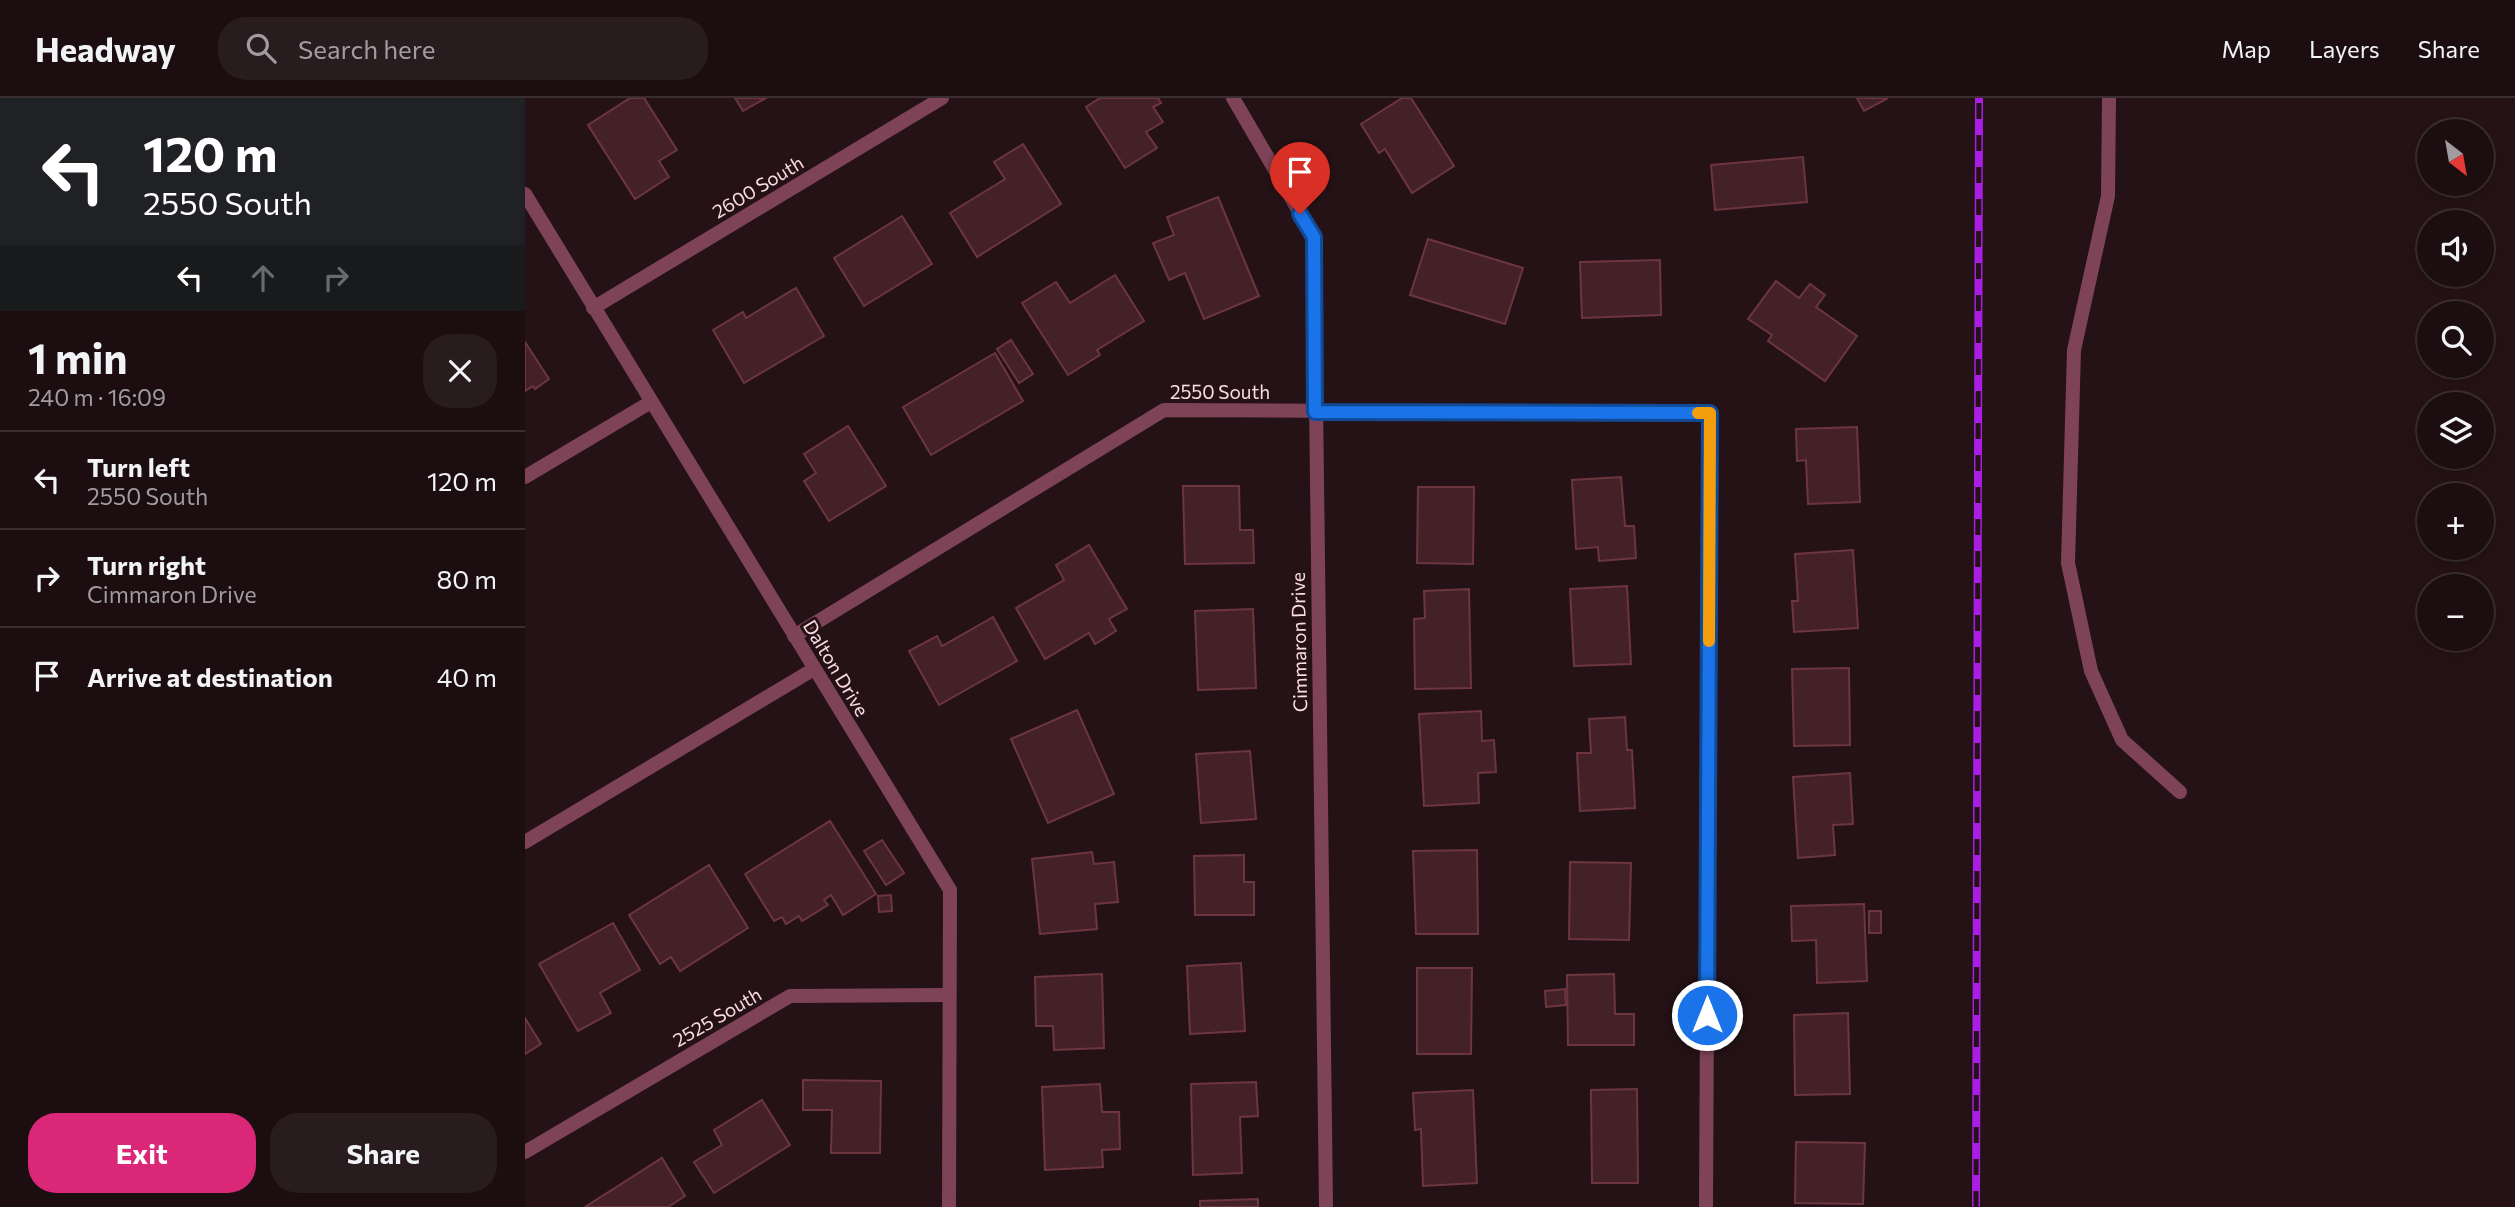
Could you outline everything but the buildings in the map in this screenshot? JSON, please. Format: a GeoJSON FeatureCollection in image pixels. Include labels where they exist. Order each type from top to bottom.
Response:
{"type":"FeatureCollection","features":[{"type":"Feature","properties":{"kind":"street","name":"2600 South"},"geometry":{"type":"LineString","coordinates":[[593,308],[941,98]]}},
{"type":"Feature","properties":{"kind":"street","name":"Cimmaron Drive"},"geometry":{"type":"LineString","coordinates":[[1233,98],[1314,237],[1326,1207]]}},
{"type":"Feature","properties":{"kind":"street"},"geometry":{"type":"LineString","coordinates":[[2109,98],[2108,196],[2074,350],[2068,563],[2091,670],[2122,740],[2180,792]]}},
{"type":"Feature","properties":{"kind":"street","name":"Dalton Drive"},"geometry":{"type":"LineString","coordinates":[[525,194],[950,890],[949,1207]]}},
{"type":"Feature","properties":{"kind":"street"},"geometry":{"type":"LineString","coordinates":[[525,477],[651,402]]}},
{"type":"Feature","properties":{"kind":"street","name":"2550 South"},"geometry":{"type":"LineString","coordinates":[[794,636],[1164,410],[1710,413],[1706,1207]]}},
{"type":"Feature","properties":{"kind":"street"},"geometry":{"type":"LineString","coordinates":[[525,842],[814,669]]}},
{"type":"Feature","properties":{"kind":"street","name":"2525 South"},"geometry":{"type":"LineString","coordinates":[[525,1152],[790,996],[950,995]]}},
{"type":"Feature","properties":{"kind":"railway"},"geometry":{"type":"LineString","coordinates":[[1976,1207],[1979,98]]}},
{"type":"Feature","properties":{"kind":"slow traffic"},"geometry":{"type":"LineString","coordinates":[[1698,413],[1710,413],[1709,641]]}},
{"type":"Feature","properties":{"kind":"route"},"geometry":{"type":"LineString","coordinates":[[1300,214],[1314,237],[1315,412],[1710,413],[1707,1015]]}}]}
